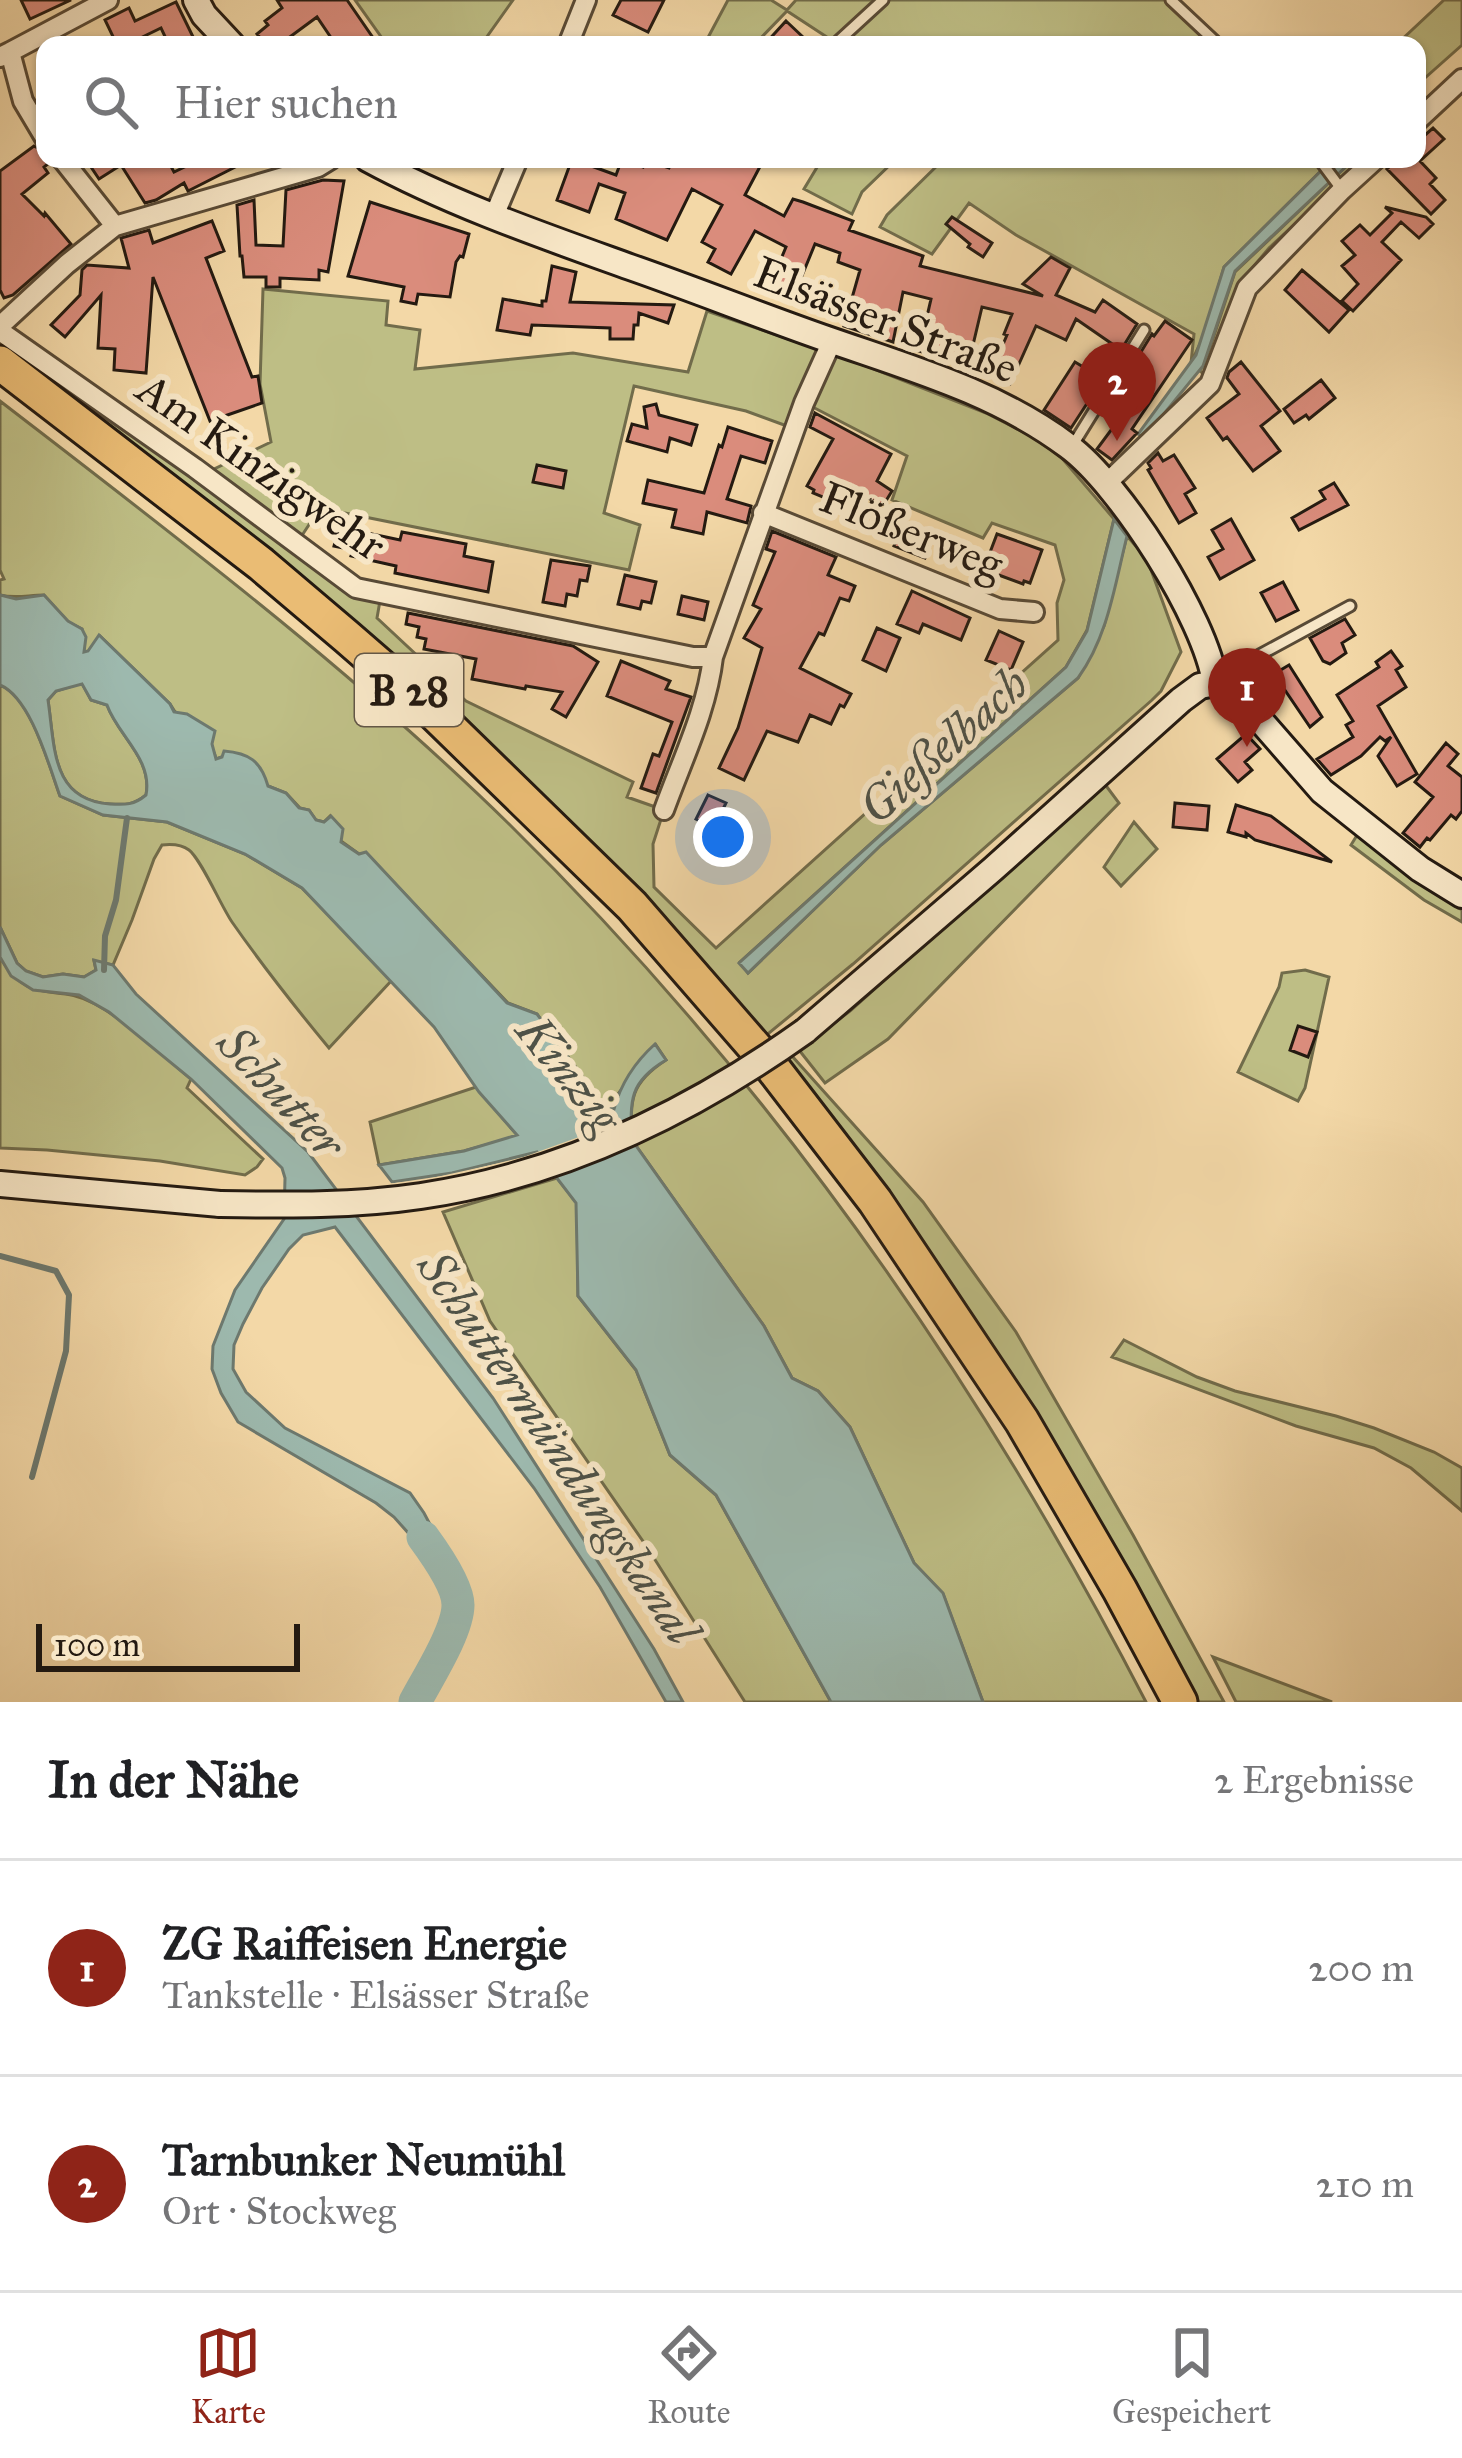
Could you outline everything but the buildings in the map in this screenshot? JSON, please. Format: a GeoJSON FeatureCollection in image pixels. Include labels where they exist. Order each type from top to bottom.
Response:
{"type":"FeatureCollection","features":[{"type":"Feature","properties":{"kind":"highway","name":"B 28"},"geometry":{"type":"LineString","coordinates":[[0,362],[261,564],[381,666],[632,905],[772,1067],[875,1201],[1022,1421],[1180,1702]]}},
{"type":"Feature","properties":{"kind":"highway","name":"B 28"},"geometry":{"type":"LineString","coordinates":[[0,386],[264,593],[420,727],[619,923],[760,1082],[864,1217],[1009,1432],[1159,1702]]}},
{"type":"Feature","properties":{"kind":"street"},"geometry":{"type":"LineString","coordinates":[[39,36],[107,0]]}},
{"type":"Feature","properties":{"kind":"street"},"geometry":{"type":"LineString","coordinates":[[196,0],[224,36]]}},
{"type":"Feature","properties":{"kind":"street"},"geometry":{"type":"LineString","coordinates":[[572,36],[586,0]]}},
{"type":"Feature","properties":{"kind":"street"},"geometry":{"type":"LineString","coordinates":[[36,38],[5,54],[22,101],[36,124]]}},
{"type":"Feature","properties":{"kind":"street"},"geometry":{"type":"LineString","coordinates":[[1426,113],[1462,80]]}},
{"type":"Feature","properties":{"kind":"street"},"geometry":{"type":"LineString","coordinates":[[69,168],[115,226]]}},
{"type":"Feature","properties":{"kind":"street"},"geometry":{"type":"LineString","coordinates":[[0,328],[115,226],[315,168]]}},
{"type":"Feature","properties":{"kind":"street","name":"Elsässer Straße"},"geometry":{"type":"LineString","coordinates":[[384,168],[494,216],[931,373],[986,398],[1071,448],[1108,482],[1160,558],[1224,686],[1322,791],[1462,896]]}},
{"type":"Feature","properties":{"kind":"street"},"geometry":{"type":"LineString","coordinates":[[494,216],[514,168]]}},
{"type":"Feature","properties":{"kind":"street"},"geometry":{"type":"LineString","coordinates":[[1108,482],[1210,384],[1247,288],[1339,185],[1363,168]]}},
{"type":"Feature","properties":{"kind":"street","name":"Am Kinzigwehr"},"geometry":{"type":"LineString","coordinates":[[0,328],[356,588],[693,657],[713,657]]}},
{"type":"Feature","properties":{"kind":"street"},"geometry":{"type":"LineString","coordinates":[[664,810],[763,513],[832,340]]}},
{"type":"Feature","properties":{"kind":"street","name":"Flößerweg"},"geometry":{"type":"LineString","coordinates":[[763,513],[1000,609],[1034,612]]}},
{"type":"Feature","properties":{"kind":"street"},"geometry":{"type":"LineString","coordinates":[[0,1184],[220,1204],[376,1201],[505,1179],[590,1150],[706,1097],[805,1031],[1180,700],[1200,686],[1224,686]]}},
{"type":"Feature","properties":{"kind":"lane"},"geometry":{"type":"LineString","coordinates":[[844,36],[883,0]]}},
{"type":"Feature","properties":{"kind":"lane"},"geometry":{"type":"LineString","coordinates":[[1171,0],[1209,36]]}},
{"type":"Feature","properties":{"kind":"lane"},"geometry":{"type":"LineString","coordinates":[[1326,168],[1339,185]]}},
{"type":"Feature","properties":{"kind":"lane"},"geometry":{"type":"LineString","coordinates":[[1071,448],[1144,330]]}},
{"type":"Feature","properties":{"kind":"lane"},"geometry":{"type":"LineString","coordinates":[[1224,686],[1241,665],[1350,606]]}},
{"type":"Feature","properties":{"kind":"green space"},"geometry":{"type":"Polygon","coordinates":[[[355,0],[513,0],[487,36],[381,36],[355,0]]]}},
{"type":"Feature","properties":{"kind":"green space"},"geometry":{"type":"Polygon","coordinates":[[[728,0],[771,0],[787,10],[796,0],[1171,0],[1209,36],[825,36],[787,11],[763,36],[709,36],[728,0]]]}},
{"type":"Feature","properties":{"kind":"green space"},"geometry":{"type":"Polygon","coordinates":[[[1444,0],[1462,0],[1462,45],[1426,77],[1426,36],[1406,36],[1444,0]]]}},
{"type":"Feature","properties":{"kind":"green space"},"geometry":{"type":"Polygon","coordinates":[[[817,168],[887,168],[862,192],[852,214],[804,189],[817,168]]]}},
{"type":"Feature","properties":{"kind":"green space"},"geometry":{"type":"Polygon","coordinates":[[[935,168],[1324,168],[1224,267],[1191,363],[1194,334],[1016,235],[969,203],[932,254],[880,227],[935,168]]]}},
{"type":"Feature","properties":{"kind":"green space"},"geometry":{"type":"Polygon","coordinates":[[[1345,168],[1355,168],[1269,248],[1238,285],[1205,375],[1200,371],[1235,272],[1345,168]]]}},
{"type":"Feature","properties":{"kind":"green space"},"geometry":{"type":"Polygon","coordinates":[[[263,289],[388,301],[386,325],[420,330],[415,369],[573,353],[688,372],[707,311],[986,413],[1061,457],[1114,519],[1087,630],[1066,667],[740,962],[748,973],[881,845],[1078,678],[1104,626],[1127,536],[1147,559],[1181,652],[1152,700],[763,1038],[715,982],[13,358],[17,349],[197,477],[271,442],[260,384],[263,289]],[[634,386],[604,513],[640,525],[629,570],[320,508],[297,543],[381,595],[377,618],[466,701],[633,782],[627,797],[664,810],[653,844],[654,887],[716,948],[1058,640],[1057,603],[1064,580],[1055,545],[992,523],[983,538],[892,500],[907,456],[805,403],[795,429],[746,411],[634,386]]]}},
{"type":"Feature","properties":{"kind":"green space"},"geometry":{"type":"Polygon","coordinates":[[[0,401],[261,605],[449,767],[604,922],[695,1023],[781,1129],[940,1349],[1013,1464],[1146,1702],[983,1702],[943,1594],[914,1563],[850,1427],[818,1391],[792,1378],[764,1326],[632,1140],[635,1094],[645,1077],[666,1060],[656,1045],[618,1094],[614,1110],[601,1102],[537,1014],[508,1003],[366,853],[359,854],[341,841],[330,816],[324,822],[316,820],[286,793],[222,757],[216,759],[202,736],[100,636],[84,652],[82,629],[68,622],[44,595],[0,595],[0,580],[4,579],[0,570],[0,401]]]}},
{"type":"Feature","properties":{"kind":"green space"},"geometry":{"type":"Polygon","coordinates":[[[82,683],[91,700],[107,705],[140,759],[147,782],[146,795],[137,801],[91,800],[66,782],[55,753],[48,700],[56,691],[82,683]]]}},
{"type":"Feature","properties":{"kind":"green space"},"geometry":{"type":"Polygon","coordinates":[[[0,685],[30,717],[60,796],[103,815],[167,822],[245,854],[302,888],[392,980],[329,1048],[232,922],[194,855],[172,845],[162,845],[154,859],[113,965],[94,961],[96,970],[84,977],[43,977],[26,971],[17,963],[0,927],[0,685]]]}},
{"type":"Feature","properties":{"kind":"green space"},"geometry":{"type":"Polygon","coordinates":[[[1104,783],[1119,803],[888,1039],[825,1083],[799,1050],[850,1011],[1104,783]]]}},
{"type":"Feature","properties":{"kind":"green space"},"geometry":{"type":"Polygon","coordinates":[[[1134,822],[1157,849],[1121,886],[1104,867],[1134,822]]]}},
{"type":"Feature","properties":{"kind":"green space"},"geometry":{"type":"Polygon","coordinates":[[[1359,832],[1462,910],[1462,922],[1351,845],[1359,832]]]}},
{"type":"Feature","properties":{"kind":"green space"},"geometry":{"type":"Polygon","coordinates":[[[0,957],[22,983],[95,1004],[145,1039],[191,1079],[187,1088],[263,1159],[257,1167],[245,1175],[160,1161],[0,1148],[0,957]]]}},
{"type":"Feature","properties":{"kind":"green space"},"geometry":{"type":"Polygon","coordinates":[[[1305,970],[1329,977],[1305,1088],[1298,1101],[1238,1072],[1282,973],[1305,970]]]}},
{"type":"Feature","properties":{"kind":"green space"},"geometry":{"type":"Polygon","coordinates":[[[792,1056],[923,1202],[1016,1332],[1224,1702],[1196,1702],[783,1062],[792,1056]]]}},
{"type":"Feature","properties":{"kind":"green space"},"geometry":{"type":"Polygon","coordinates":[[[476,1087],[518,1136],[464,1151],[379,1165],[370,1122],[476,1087]]]}},
{"type":"Feature","properties":{"kind":"green space"},"geometry":{"type":"Polygon","coordinates":[[[557,1178],[577,1203],[578,1296],[636,1370],[670,1455],[716,1495],[831,1702],[745,1702],[647,1547],[490,1321],[443,1212],[557,1178]]]}},
{"type":"Feature","properties":{"kind":"green space"},"geometry":{"type":"Polygon","coordinates":[[[1124,1340],[1235,1391],[1336,1416],[1434,1452],[1462,1468],[1462,1511],[1411,1468],[1374,1448],[1296,1426],[1112,1357],[1124,1340]]]}},
{"type":"Feature","properties":{"kind":"green space"},"geometry":{"type":"Polygon","coordinates":[[[1213,1657],[1332,1702],[1236,1702],[1213,1657]]]}},
{"type":"Feature","properties":{"kind":"water"},"geometry":{"type":"Polygon","coordinates":[[[1324,168],[1344,168],[1235,271],[1203,366],[1145,437],[1138,434],[1196,355],[1224,267],[1324,168]]]}},
{"type":"Feature","properties":{"kind":"water"},"geometry":{"type":"Polygon","coordinates":[[[1114,519],[1127,536],[1104,628],[1078,678],[881,845],[748,973],[739,963],[1066,667],[1087,631],[1114,519]]]}},
{"type":"Feature","properties":{"kind":"water","name":"Kinzig"},"geometry":{"type":"Polygon","coordinates":[[[0,595],[16,599],[44,595],[82,629],[84,652],[99,635],[174,712],[187,714],[215,731],[216,759],[224,751],[247,756],[258,764],[268,786],[286,793],[316,820],[324,822],[331,816],[343,829],[341,842],[359,854],[366,852],[507,1003],[537,1014],[601,1103],[614,1109],[630,1074],[655,1044],[666,1060],[645,1076],[634,1093],[632,1140],[764,1326],[792,1378],[818,1391],[850,1427],[914,1563],[943,1593],[983,1702],[831,1702],[716,1495],[670,1455],[636,1370],[578,1296],[576,1203],[537,1152],[392,1182],[379,1165],[464,1151],[517,1135],[479,1092],[434,1027],[302,888],[245,854],[167,822],[103,815],[60,796],[30,718],[0,685],[0,595]],[[82,684],[56,691],[48,700],[55,753],[66,782],[91,800],[138,801],[146,795],[147,782],[140,759],[107,705],[91,700],[82,684]]]}},
{"type":"Feature","properties":{"kind":"water"},"geometry":{"type":"Polygon","coordinates":[[[0,927],[17,963],[43,977],[84,977],[96,970],[94,960],[113,965],[136,994],[308,1152],[493,1398],[683,1702],[666,1702],[600,1587],[534,1488],[335,1227],[303,1235],[289,1249],[243,1324],[234,1345],[233,1369],[246,1392],[285,1428],[410,1493],[452,1566],[431,1571],[410,1535],[376,1503],[238,1422],[212,1369],[213,1346],[235,1290],[284,1219],[282,1168],[191,1079],[109,1012],[79,995],[33,990],[11,976],[0,957],[0,927]]]}},
{"type":"Feature","properties":{"kind":"pier"},"geometry":{"type":"Polygon","coordinates":[[[637,1116],[642,1144],[550,1180],[535,1159],[453,1179],[392,1188],[385,1184],[518,1159],[637,1116]]]}},
{"type":"Feature","properties":{"kind":"waterway"},"geometry":{"type":"LineString","coordinates":[[104,970],[105,936],[116,900],[127,818]]}},
{"type":"Feature","properties":{"kind":"waterway"},"geometry":{"type":"LineString","coordinates":[[0,1256],[56,1271],[69,1295],[66,1351],[32,1477]]}},
{"type":"Feature","properties":{"kind":"waterway","name":"Schutter"},"geometry":{"type":"LineString","coordinates":[[415,1702],[448,1641],[458,1605],[450,1579],[423,1537]]}},
{"type":"Feature","properties":{"kind":"place","name":"Tarnbunker Neumühl"},"geometry":{"type":"Point","coordinates":[1117,441]}},
{"type":"Feature","properties":{"kind":"place","name":"ZG Raiffeisen Energie"},"geometry":{"type":"Point","coordinates":[1247,747]}},
{"type":"Feature","properties":{"kind":"water label","name":"Gießelbach"},"geometry":{"type":"Point","coordinates":[943,745]}},
{"type":"Feature","properties":{"kind":"water label","name":"Schuttermündungskanal"},"geometry":{"type":"Point","coordinates":[559,1447]}}]}
